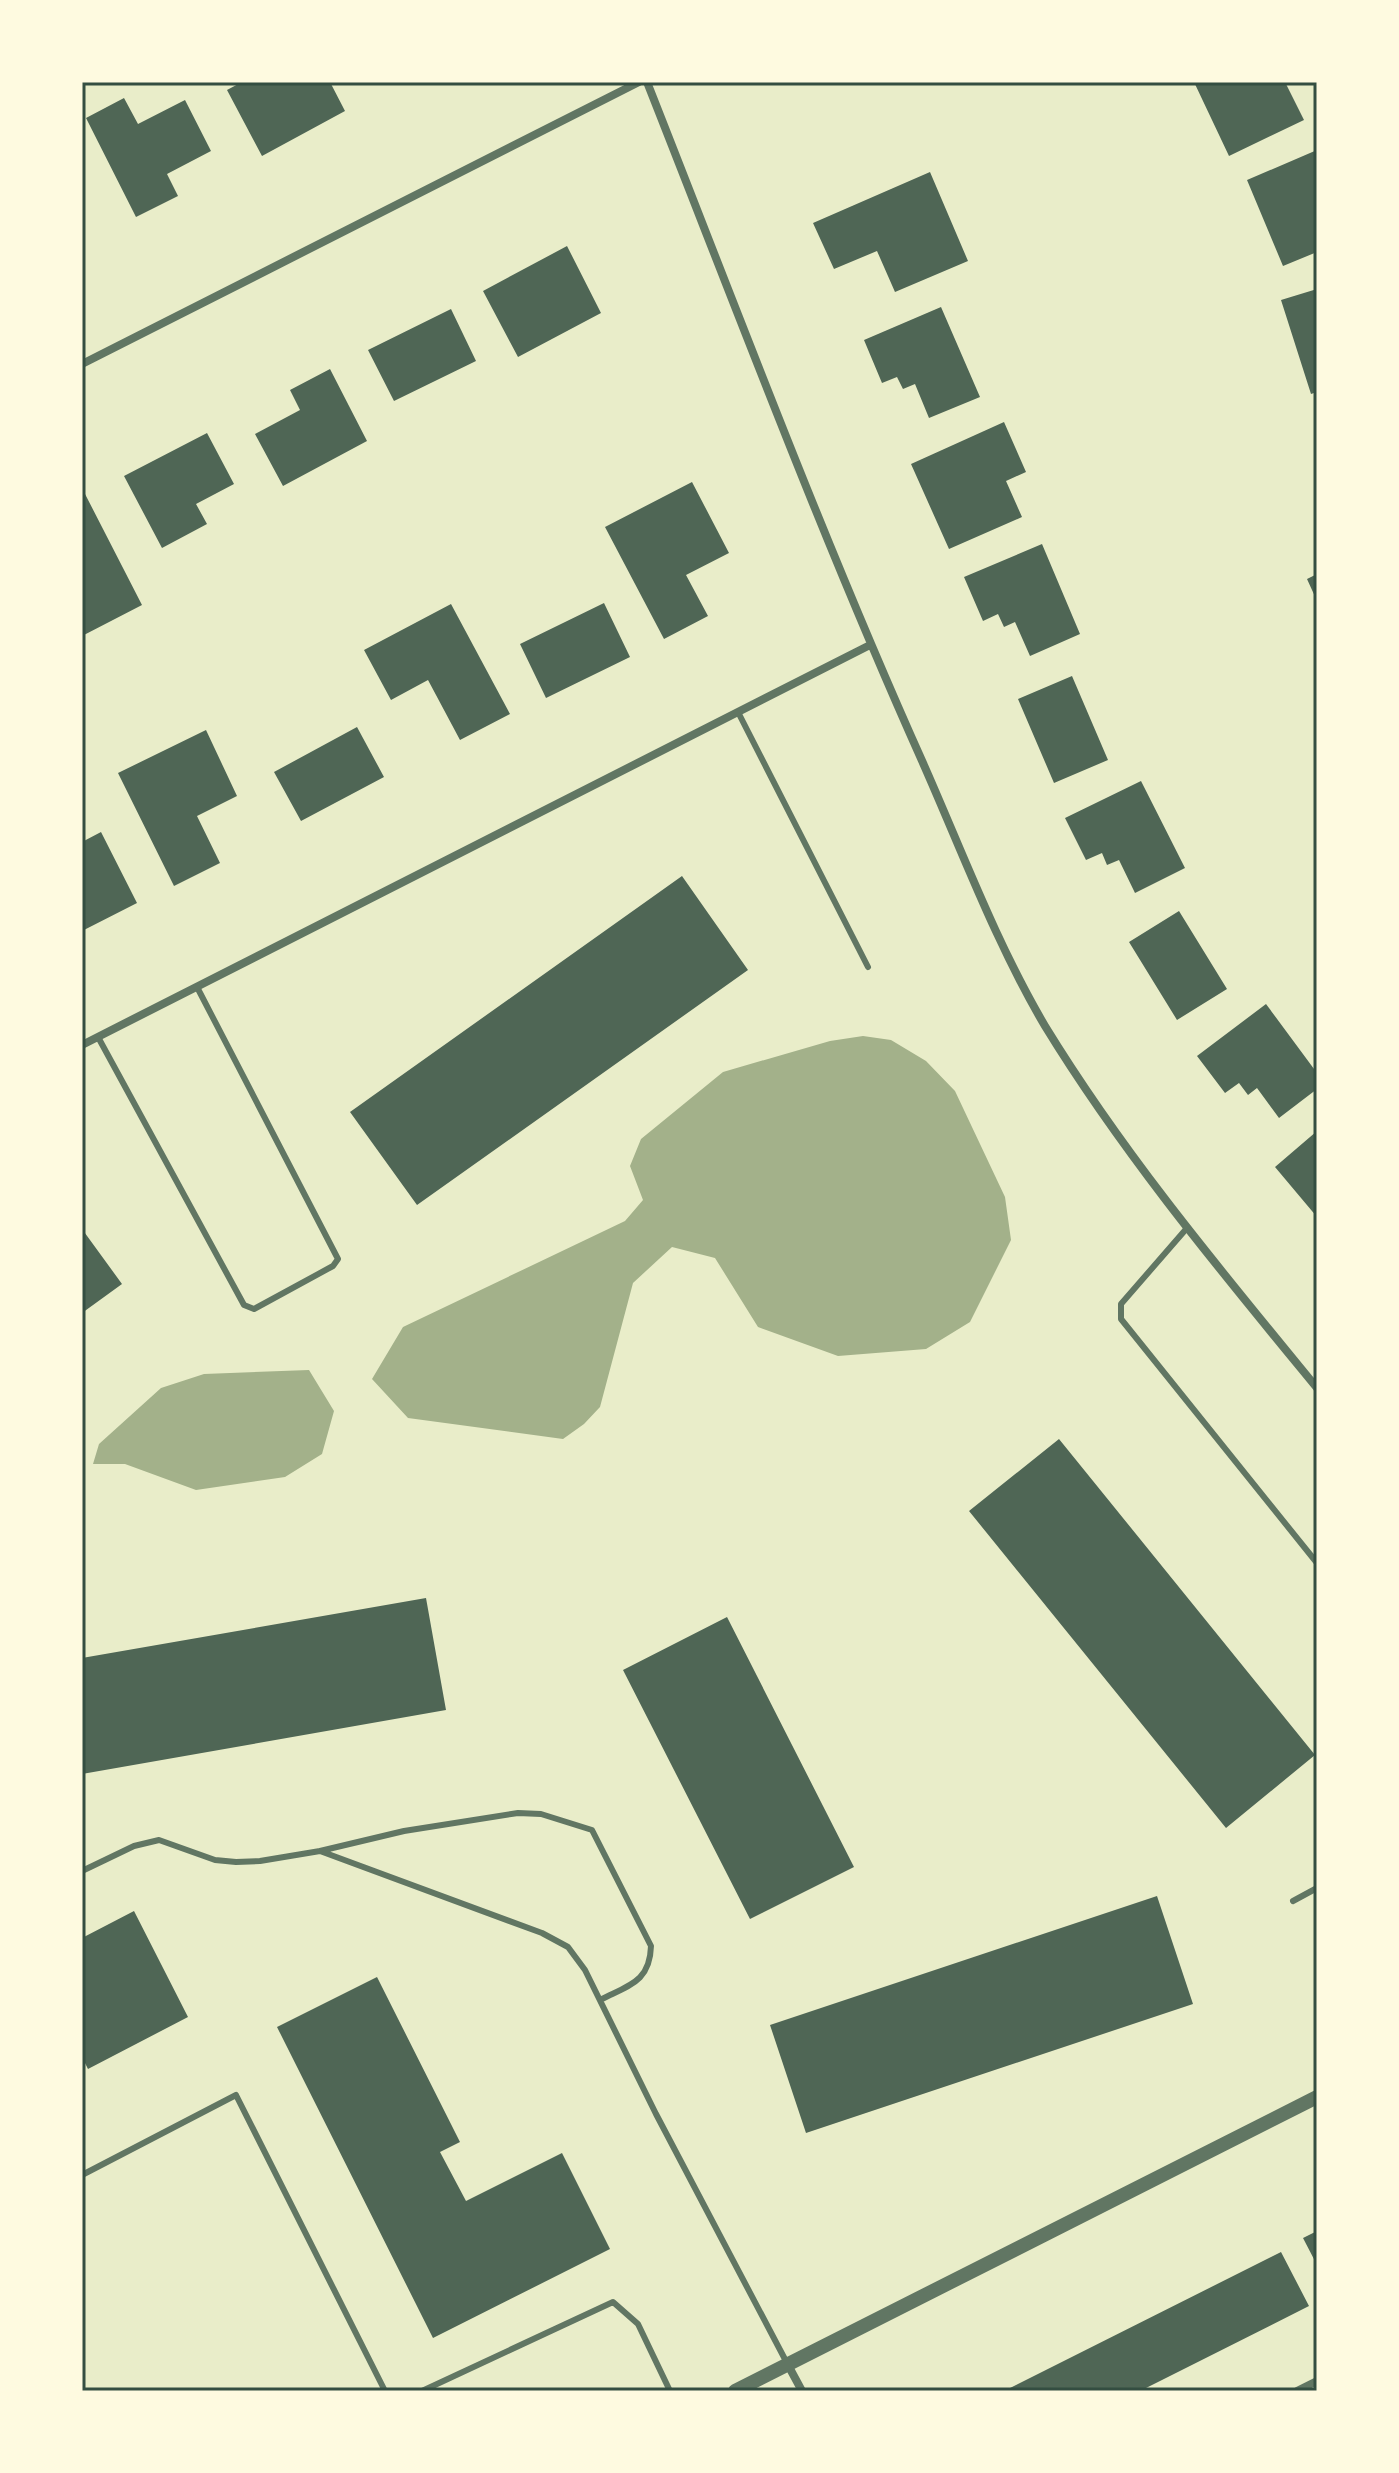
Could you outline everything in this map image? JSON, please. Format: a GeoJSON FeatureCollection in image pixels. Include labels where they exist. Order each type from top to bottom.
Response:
{"type":"FeatureCollection","features":[{"type":"Feature","properties":{"kind":"street"},"geometry":{"type":"LineString","coordinates":[[82,364],[639,82]]}},
{"type":"Feature","properties":{"kind":"street"},"geometry":{"type":"LineString","coordinates":[[647,82],[870,645],[1008,956],[1044,1023],[1118,1137],[1187,1228],[1317,1388]]}},
{"type":"Feature","properties":{"kind":"street"},"geometry":{"type":"LineString","coordinates":[[82,1045],[870,645]]}},
{"type":"Feature","properties":{"kind":"street"},"geometry":{"type":"LineString","coordinates":[[735,2391],[1317,2097]]}},
{"type":"Feature","properties":{"kind":"street"},"geometry":{"type":"LineString","coordinates":[[788,2365],[802,2391]]}},
{"type":"Feature","properties":{"kind":"street"},"geometry":{"type":"LineString","coordinates":[[1297,2391],[1317,2381]]}},
{"type":"Feature","properties":{"kind":"lane"},"geometry":{"type":"LineString","coordinates":[[738,712],[868,967]]}},
{"type":"Feature","properties":{"kind":"lane"},"geometry":{"type":"LineString","coordinates":[[98,1037],[244,1305],[254,1309],[333,1266],[338,1259],[197,987]]}},
{"type":"Feature","properties":{"kind":"lane"},"geometry":{"type":"LineString","coordinates":[[1187,1228],[1121,1304],[1121,1319],[1317,1563]]}},
{"type":"Feature","properties":{"kind":"lane"},"geometry":{"type":"LineString","coordinates":[[82,1871],[134,1846],[159,1840],[215,1860],[260,1861],[320,1851],[404,1831],[518,1813],[555,1817],[592,1830],[651,1946],[650,1963],[638,1981],[602,1999]]}},
{"type":"Feature","properties":{"kind":"lane"},"geometry":{"type":"LineString","coordinates":[[320,1851],[542,1933],[568,1947],[602,1999],[656,2114],[788,2365]]}},
{"type":"Feature","properties":{"kind":"lane"},"geometry":{"type":"LineString","coordinates":[[1293,1901],[1317,1888]]}},
{"type":"Feature","properties":{"kind":"lane"},"geometry":{"type":"LineString","coordinates":[[82,2175],[236,2095],[385,2391]]}},
{"type":"Feature","properties":{"kind":"lane"},"geometry":{"type":"LineString","coordinates":[[422,2391],[613,2302],[638,2324],[670,2391]]}},
{"type":"Feature","properties":{"kind":"shaded area"},"geometry":{"type":"Polygon","coordinates":[[[863,1036],[891,1040],[926,1061],[955,1091],[1005,1197],[1011,1240],[970,1322],[926,1349],[838,1356],[758,1327],[715,1258],[672,1247],[633,1283],[600,1407],[563,1439],[408,1418],[372,1379],[403,1327],[625,1221],[643,1200],[630,1166],[641,1139],[723,1072],[830,1041],[863,1036]]]}},
{"type":"Feature","properties":{"kind":"shaded area"},"geometry":{"type":"Polygon","coordinates":[[[309,1370],[334,1411],[322,1454],[285,1477],[196,1490],[125,1464],[93,1464],[99,1444],[161,1388],[204,1374],[309,1370]]]}},
{"type":"Feature","properties":{"kind":"building"},"geometry":{"type":"Polygon","coordinates":[[[242,82],[330,82],[345,111],[262,156],[227,90],[242,82]]]}},
{"type":"Feature","properties":{"kind":"building"},"geometry":{"type":"Polygon","coordinates":[[[1194,82],[1268,82],[1269,85],[1285,82],[1304,120],[1229,156],[1194,82]]]}},
{"type":"Feature","properties":{"kind":"building"},"geometry":{"type":"Polygon","coordinates":[[[124,98],[138,124],[185,100],[211,151],[167,174],[178,196],[136,217],[86,118],[124,98]]]}},
{"type":"Feature","properties":{"kind":"building"},"geometry":{"type":"Polygon","coordinates":[[[1317,150],[1317,252],[1283,266],[1247,180],[1317,150]]]}},
{"type":"Feature","properties":{"kind":"building"},"geometry":{"type":"Polygon","coordinates":[[[930,172],[968,261],[895,292],[877,251],[834,269],[813,223],[930,172]]]}},
{"type":"Feature","properties":{"kind":"building"},"geometry":{"type":"Polygon","coordinates":[[[567,246],[601,313],[518,357],[483,291],[567,246]]]}},
{"type":"Feature","properties":{"kind":"building"},"geometry":{"type":"Polygon","coordinates":[[[1317,289],[1317,392],[1311,394],[1281,300],[1317,289]]]}},
{"type":"Feature","properties":{"kind":"building"},"geometry":{"type":"Polygon","coordinates":[[[941,307],[980,397],[929,418],[915,384],[903,389],[897,377],[882,383],[864,340],[941,307]]]}},
{"type":"Feature","properties":{"kind":"building"},"geometry":{"type":"Polygon","coordinates":[[[451,309],[476,361],[394,401],[368,350],[451,309]]]}},
{"type":"Feature","properties":{"kind":"building"},"geometry":{"type":"Polygon","coordinates":[[[330,369],[367,441],[283,486],[255,434],[300,410],[290,390],[330,369]]]}},
{"type":"Feature","properties":{"kind":"building"},"geometry":{"type":"Polygon","coordinates":[[[1004,422],[1026,472],[1006,481],[1022,517],[949,549],[911,464],[1004,422]]]}},
{"type":"Feature","properties":{"kind":"building"},"geometry":{"type":"Polygon","coordinates":[[[207,433],[234,484],[196,504],[207,524],[162,548],[124,476],[207,433]]]}},
{"type":"Feature","properties":{"kind":"building"},"geometry":{"type":"Polygon","coordinates":[[[692,482],[729,553],[686,575],[708,616],[664,639],[605,527],[692,482]]]}},
{"type":"Feature","properties":{"kind":"building"},"geometry":{"type":"Polygon","coordinates":[[[82,493],[142,605],[82,636],[82,493]]]}},
{"type":"Feature","properties":{"kind":"building"},"geometry":{"type":"Polygon","coordinates":[[[1042,544],[1080,634],[1030,656],[1015,622],[1004,627],[998,614],[983,621],[964,577],[1042,544]]]}},
{"type":"Feature","properties":{"kind":"building"},"geometry":{"type":"Polygon","coordinates":[[[1317,574],[1317,601],[1307,579],[1317,574]]]}},
{"type":"Feature","properties":{"kind":"building"},"geometry":{"type":"Polygon","coordinates":[[[604,603],[630,657],[546,698],[520,644],[604,603]]]}},
{"type":"Feature","properties":{"kind":"building"},"geometry":{"type":"Polygon","coordinates":[[[451,604],[510,714],[460,740],[428,680],[391,700],[364,650],[451,604]]]}},
{"type":"Feature","properties":{"kind":"building"},"geometry":{"type":"Polygon","coordinates":[[[1072,676],[1108,760],[1054,783],[1018,699],[1072,676]]]}},
{"type":"Feature","properties":{"kind":"building"},"geometry":{"type":"Polygon","coordinates":[[[357,727],[384,777],[301,821],[274,772],[357,727]]]}},
{"type":"Feature","properties":{"kind":"building"},"geometry":{"type":"Polygon","coordinates":[[[206,730],[237,796],[197,816],[220,863],[174,886],[118,773],[206,730]]]}},
{"type":"Feature","properties":{"kind":"building"},"geometry":{"type":"Polygon","coordinates":[[[1141,781],[1185,868],[1135,893],[1119,860],[1107,865],[1102,853],[1086,860],[1065,818],[1141,781]]]}},
{"type":"Feature","properties":{"kind":"building"},"geometry":{"type":"Polygon","coordinates":[[[101,832],[137,903],[82,931],[82,842],[101,832]]]}},
{"type":"Feature","properties":{"kind":"building"},"geometry":{"type":"Polygon","coordinates":[[[682,876],[748,970],[417,1205],[350,1112],[682,876]]]}},
{"type":"Feature","properties":{"kind":"building"},"geometry":{"type":"Polygon","coordinates":[[[1179,911],[1227,989],[1177,1020],[1129,942],[1179,911]]]}},
{"type":"Feature","properties":{"kind":"building"},"geometry":{"type":"Polygon","coordinates":[[[1266,1004],[1317,1073],[1317,1089],[1279,1118],[1257,1088],[1248,1095],[1239,1083],[1225,1093],[1197,1056],[1266,1004]]]}},
{"type":"Feature","properties":{"kind":"building"},"geometry":{"type":"Polygon","coordinates":[[[1317,1131],[1317,1217],[1275,1167],[1317,1131]]]}},
{"type":"Feature","properties":{"kind":"building"},"geometry":{"type":"Polygon","coordinates":[[[82,1229],[122,1284],[82,1313],[82,1229]]]}},
{"type":"Feature","properties":{"kind":"building"},"geometry":{"type":"Polygon","coordinates":[[[1059,1439],[1315,1755],[1226,1828],[969,1511],[1059,1439]]]}},
{"type":"Feature","properties":{"kind":"building"},"geometry":{"type":"Polygon","coordinates":[[[426,1598],[446,1710],[82,1774],[82,1658],[426,1598]]]}},
{"type":"Feature","properties":{"kind":"building"},"geometry":{"type":"Polygon","coordinates":[[[727,1617],[854,1867],[750,1919],[623,1670],[727,1617]]]}},
{"type":"Feature","properties":{"kind":"building"},"geometry":{"type":"Polygon","coordinates":[[[1157,1896],[1193,2004],[806,2133],[770,2025],[1157,1896]]]}},
{"type":"Feature","properties":{"kind":"building"},"geometry":{"type":"Polygon","coordinates":[[[134,1911],[188,2017],[88,2069],[82,2057],[82,1938],[134,1911]]]}},
{"type":"Feature","properties":{"kind":"building"},"geometry":{"type":"Polygon","coordinates":[[[377,1977],[460,2142],[440,2152],[466,2201],[562,2153],[610,2249],[433,2338],[277,2027],[377,1977]]]}},
{"type":"Feature","properties":{"kind":"building"},"geometry":{"type":"Polygon","coordinates":[[[1317,2231],[1317,2265],[1303,2238],[1317,2231]]]}},
{"type":"Feature","properties":{"kind":"building"},"geometry":{"type":"Polygon","coordinates":[[[1281,2252],[1309,2306],[1162,2380],[1140,2391],[1004,2391],[1281,2252]]]}}]}
